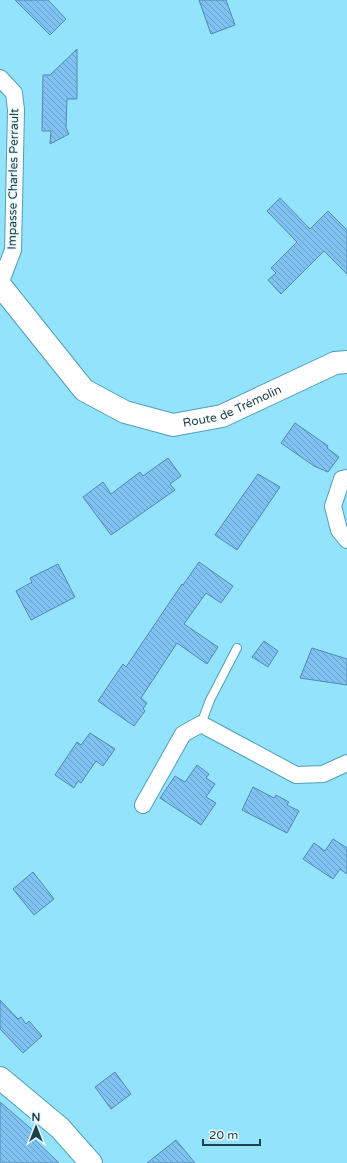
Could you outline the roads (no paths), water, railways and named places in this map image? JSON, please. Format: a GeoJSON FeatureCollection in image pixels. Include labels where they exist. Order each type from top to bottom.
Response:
{"type":"FeatureCollection","features":[{"type":"Feature","properties":{"kind":"street","name":"Impasse Charles Perrault"},"geometry":{"type":"LineString","coordinates":[[0,78],[14,93],[16,110],[13,250],[0,284]]}},
{"type":"Feature","properties":{"kind":"street","name":"Route de Trémolin"},"geometry":{"type":"LineString","coordinates":[[0,284],[84,390],[125,412],[173,424],[222,416],[334,363],[347,362]]}},
{"type":"Feature","properties":{"kind":"street"},"geometry":{"type":"LineString","coordinates":[[347,478],[342,480],[333,506],[339,530],[347,540]]}},
{"type":"Feature","properties":{"kind":"street"},"geometry":{"type":"LineString","coordinates":[[143,805],[183,734],[201,724],[296,775],[323,774],[347,763]]}},
{"type":"Feature","properties":{"kind":"street"},"geometry":{"type":"LineString","coordinates":[[0,1078],[60,1128],[91,1163]]}},
{"type":"Feature","properties":{"kind":"lane"},"geometry":{"type":"LineString","coordinates":[[201,724],[210,700],[238,648]]}}]}
